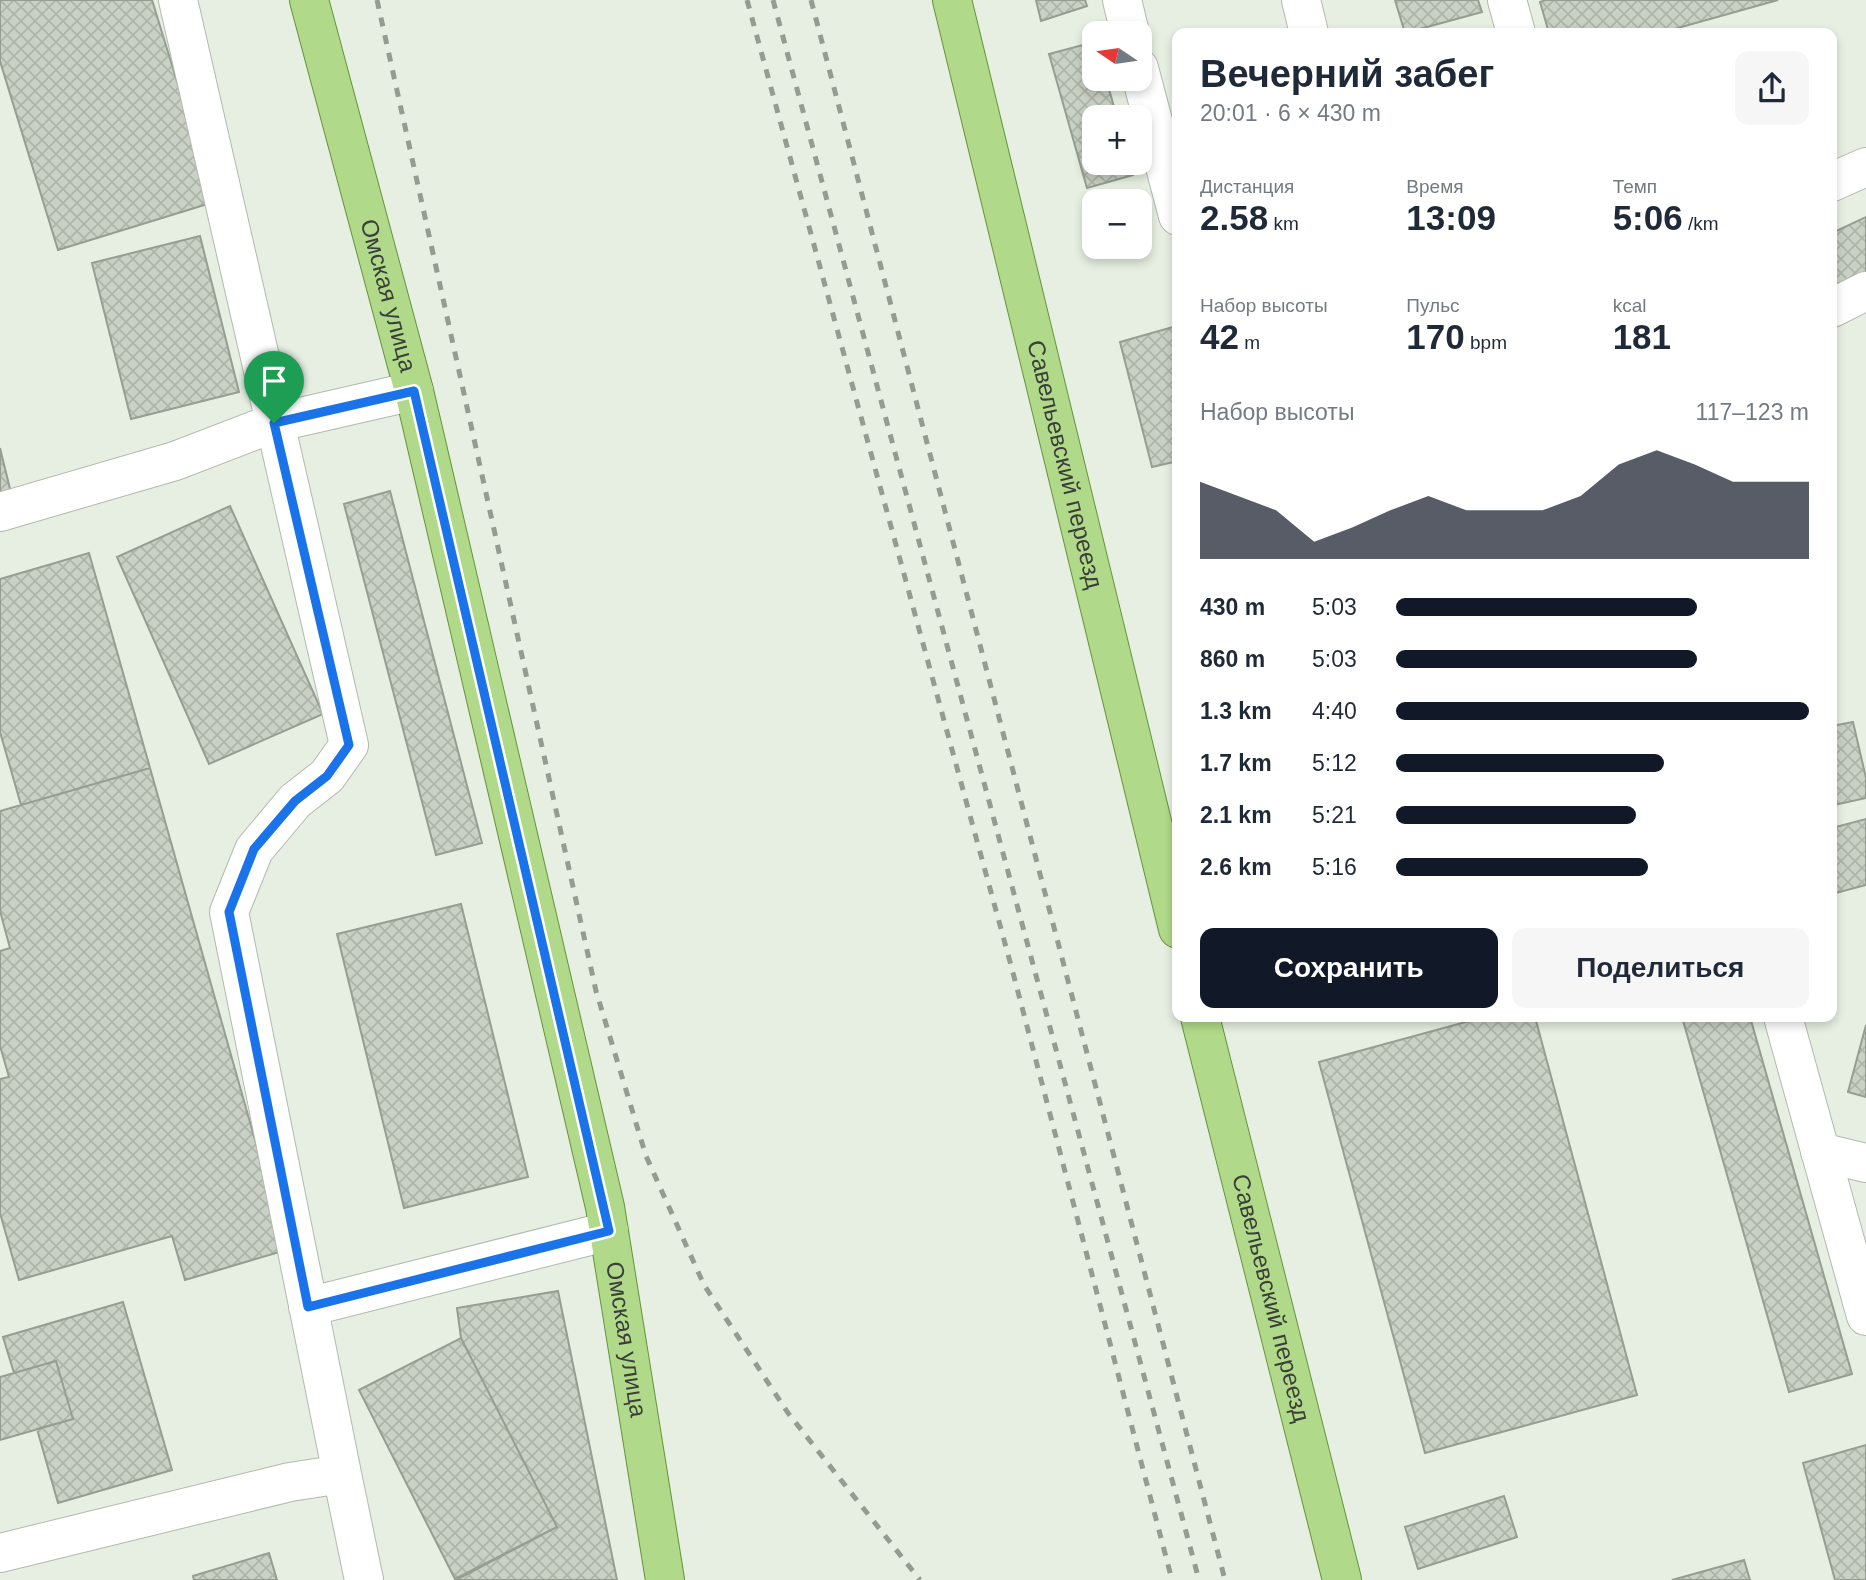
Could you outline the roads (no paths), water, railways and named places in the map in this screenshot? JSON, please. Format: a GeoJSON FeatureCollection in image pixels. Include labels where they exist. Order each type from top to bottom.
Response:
{"type":"FeatureCollection","features":[{"type":"Feature","properties":{"kind":"main road","name":"Омская улица"},"geometry":{"type":"LineString","coordinates":[[309,0],[414,391],[609,1231],[665,1580]]}},
{"type":"Feature","properties":{"kind":"main road","name":"Савельевский переезд"},"geometry":{"type":"LineString","coordinates":[[952,0],[1172,904]]}},
{"type":"Feature","properties":{"kind":"main road","name":"Савельевский переезд"},"geometry":{"type":"LineString","coordinates":[[1201,1022],[1342,1580]]}},
{"type":"Feature","properties":{"kind":"street"},"geometry":{"type":"LineString","coordinates":[[178,0],[349,745],[327,776],[295,801],[254,849],[229,912],[364,1580]]}},
{"type":"Feature","properties":{"kind":"street"},"geometry":{"type":"LineString","coordinates":[[1122,0],[1127,21]]}},
{"type":"Feature","properties":{"kind":"street"},"geometry":{"type":"LineString","coordinates":[[1301,0],[1308,28]]}},
{"type":"Feature","properties":{"kind":"street"},"geometry":{"type":"LineString","coordinates":[[1507,0],[1515,28]]}},
{"type":"Feature","properties":{"kind":"street"},"geometry":{"type":"LineString","coordinates":[[1145,91],[1172,193]]}},
{"type":"Feature","properties":{"kind":"street"},"geometry":{"type":"LineString","coordinates":[[1837,180],[1866,167]]}},
{"type":"Feature","properties":{"kind":"street"},"geometry":{"type":"LineString","coordinates":[[1837,306],[1866,291]]}},
{"type":"Feature","properties":{"kind":"street"},"geometry":{"type":"LineString","coordinates":[[0,512],[175,461],[274,423],[414,391]]}},
{"type":"Feature","properties":{"kind":"street"},"geometry":{"type":"LineString","coordinates":[[1784,1022],[1866,1316]]}},
{"type":"Feature","properties":{"kind":"street"},"geometry":{"type":"LineString","coordinates":[[1820,1152],[1866,1163]]}},
{"type":"Feature","properties":{"kind":"street"},"geometry":{"type":"LineString","coordinates":[[308,1307],[609,1231]]}},
{"type":"Feature","properties":{"kind":"street"},"geometry":{"type":"LineString","coordinates":[[0,1553],[290,1482],[342,1474]]}},
{"type":"Feature","properties":{"kind":"railway"},"geometry":{"type":"LineString","coordinates":[[377,0],[596,991],[646,1156],[704,1285],[788,1413],[920,1580]]}},
{"type":"Feature","properties":{"kind":"railway"},"geometry":{"type":"LineString","coordinates":[[747,0],[1012,969],[1172,1580]]}},
{"type":"Feature","properties":{"kind":"railway"},"geometry":{"type":"LineString","coordinates":[[773,0],[1199,1580]]}},
{"type":"Feature","properties":{"kind":"railway"},"geometry":{"type":"LineString","coordinates":[[811,0],[1225,1580]]}}]}
